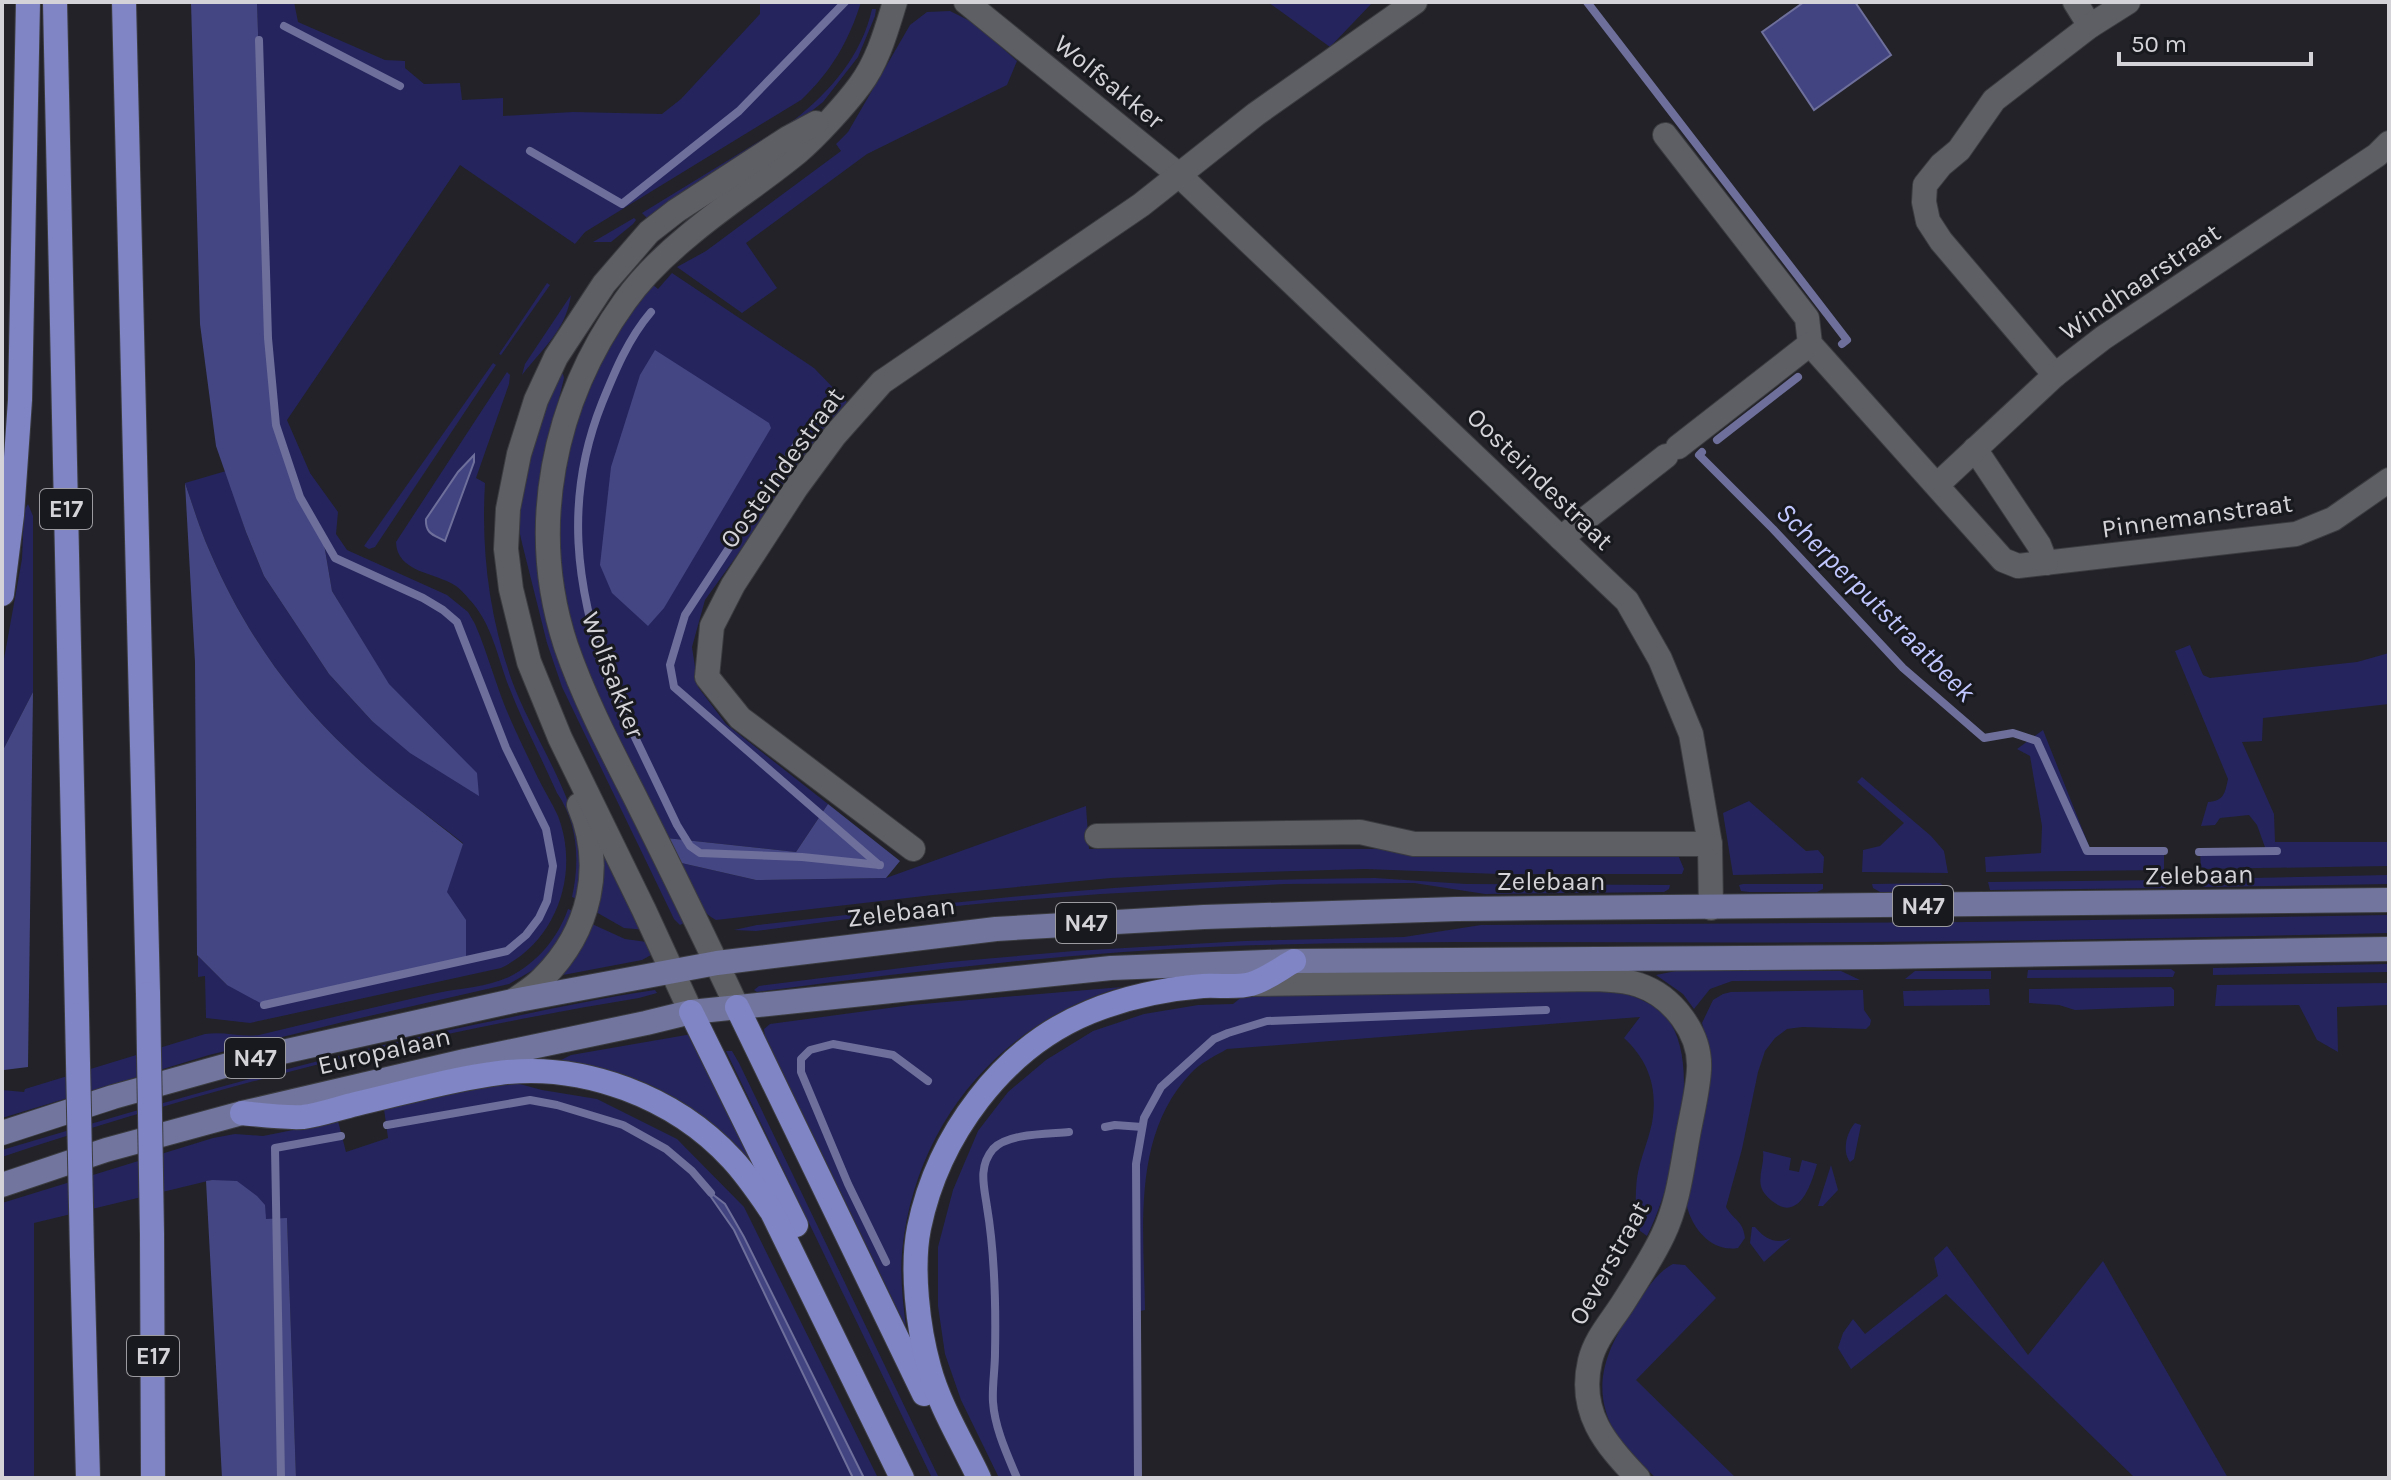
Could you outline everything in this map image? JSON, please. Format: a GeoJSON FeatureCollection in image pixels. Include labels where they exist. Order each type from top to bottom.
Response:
{"type":"FeatureCollection","features":[{"type":"Feature","properties":{"kind":"highway"},"geometry":{"type":"LineString","coordinates":[[2,594],[12,515],[20,400],[28,2]]}},
{"type":"Feature","properties":{"kind":"highway","name":"E17"},"geometry":{"type":"LineString","coordinates":[[55,2],[88,1478]]}},
{"type":"Feature","properties":{"kind":"highway","name":"E17"},"geometry":{"type":"LineString","coordinates":[[124,2],[148,994],[153,1478]]}},
{"type":"Feature","properties":{"kind":"highway"},"geometry":{"type":"LineString","coordinates":[[979,1478],[929,1370],[919,1323],[917,1292],[918,1231],[940,1163],[959,1128],[1001,1073],[1024,1051],[1090,1012],[1151,995],[1199,987],[1251,984],[1294,961]]}},
{"type":"Feature","properties":{"kind":"highway"},"geometry":{"type":"LineString","coordinates":[[737,1007],[965,1478]]}},
{"type":"Feature","properties":{"kind":"highway"},"geometry":{"type":"LineString","coordinates":[[691,1012],[919,1478]]}},
{"type":"Feature","properties":{"kind":"highway"},"geometry":{"type":"LineString","coordinates":[[242,1113],[303,1117],[473,1077],[530,1071],[600,1080],[668,1108],[730,1156],[772,1212],[902,1478]]}},
{"type":"Feature","properties":{"kind":"main road","name":"Zelebaan"},"geometry":{"type":"LineString","coordinates":[[717,963],[981,931],[1087,923],[1457,909],[2389,900]]}},
{"type":"Feature","properties":{"kind":"main road","name":"N47"},"geometry":{"type":"LineString","coordinates":[[737,1007],[1111,968],[1294,961],[1879,957],[2389,949]]}},
{"type":"Feature","properties":{"kind":"main road","name":"Europalaan"},"geometry":{"type":"LineString","coordinates":[[2,1133],[113,1097],[246,1060],[513,1001],[717,963]]}},
{"type":"Feature","properties":{"kind":"main road","name":"Europalaan"},"geometry":{"type":"LineString","coordinates":[[2,1185],[106,1150],[242,1113],[691,1012],[737,1007]]}},
{"type":"Feature","properties":{"kind":"street","name":"Wolfsakker"},"geometry":{"type":"LineString","coordinates":[[737,1007],[596,720],[570,656],[553,591],[547,509],[565,418],[580,376],[626,299],[667,254],[801,150],[836,112],[871,68],[895,2]]}},
{"type":"Feature","properties":{"kind":"street","name":"Wolfsakker"},"geometry":{"type":"LineString","coordinates":[[966,2],[1179,175]]}},
{"type":"Feature","properties":{"kind":"street","name":"Oosteindestraat"},"geometry":{"type":"LineString","coordinates":[[913,849],[740,718],[707,677],[712,626],[733,585],[796,488],[835,435],[882,382],[1141,205],[1256,114],[1415,2]]}},
{"type":"Feature","properties":{"kind":"street"},"geometry":{"type":"LineString","coordinates":[[2075,2],[2090,26]]}},
{"type":"Feature","properties":{"kind":"street"},"geometry":{"type":"LineString","coordinates":[[2055,375],[1941,241],[1928,221],[1924,202],[1925,185],[1966,142],[1994,100],[2090,26],[2128,2]]}},
{"type":"Feature","properties":{"kind":"street","name":"Wolfsakker"},"geometry":{"type":"LineString","coordinates":[[691,1012],[560,738],[529,662],[511,589],[506,549],[508,509],[519,454],[536,400],[556,357],[604,284],[649,232],[676,211],[788,138],[836,112]]}},
{"type":"Feature","properties":{"kind":"street","name":"Pinnemanstraat"},"geometry":{"type":"LineString","coordinates":[[1665,135],[1807,318],[1810,344],[2003,560],[2018,566],[2296,534],[2333,519],[2389,480]]}},
{"type":"Feature","properties":{"kind":"street","name":"Windhaarstraat"},"geometry":{"type":"LineString","coordinates":[[1937,485],[2055,375],[2103,338],[2385,156]]}},
{"type":"Feature","properties":{"kind":"street","name":"Oosteindestraat"},"geometry":{"type":"LineString","coordinates":[[1179,175],[1627,601],[1660,659],[1691,734],[1710,844],[1711,908]]}},
{"type":"Feature","properties":{"kind":"street"},"geometry":{"type":"LineString","coordinates":[[1561,538],[1810,344]]}},
{"type":"Feature","properties":{"kind":"street"},"geometry":{"type":"LineString","coordinates":[[1975,449],[2039,545],[2046,563]]}},
{"type":"Feature","properties":{"kind":"street","name":"Wolfsakker"},"geometry":{"type":"LineString","coordinates":[[511,589],[510,645],[518,675],[581,811],[589,832],[593,860],[589,899],[576,931],[542,979],[513,1001]]}},
{"type":"Feature","properties":{"kind":"street","name":"Zelebaan"},"geometry":{"type":"LineString","coordinates":[[1097,836],[1360,832],[1414,844],[1710,844]]}},
{"type":"Feature","properties":{"kind":"street","name":"Oeverstraat"},"geometry":{"type":"LineString","coordinates":[[1251,984],[1597,979],[1641,985],[1669,1002],[1688,1025],[1697,1047],[1699,1068],[1680,1181],[1664,1233],[1599,1337],[1590,1361],[1589,1409],[1597,1429],[1613,1453],[1638,1478]]}},
{"type":"Feature","properties":{"kind":"shaded area"},"geometry":{"type":"Polygon","coordinates":[[[2,2],[4,2],[2,218],[2,2]]]}},
{"type":"Feature","properties":{"kind":"shaded area"},"geometry":{"type":"Polygon","coordinates":[[[191,2],[257,2],[268,338],[276,425],[300,497],[323,538],[332,591],[389,684],[477,773],[479,796],[410,753],[372,721],[329,674],[264,576],[246,532],[216,446],[200,324],[191,2]]]}},
{"type":"Feature","properties":{"kind":"shaded area"},"geometry":{"type":"Polygon","coordinates":[[[257,2],[294,2],[298,22],[385,60],[405,61],[405,68],[424,84],[460,83],[462,100],[503,98],[503,116],[573,112],[662,114],[681,99],[760,14],[760,2],[861,2],[838,55],[801,100],[585,232],[575,244],[460,165],[287,420],[310,473],[338,512],[336,534],[347,550],[447,595],[468,612],[480,635],[512,724],[558,816],[566,860],[559,903],[549,923],[537,941],[501,968],[250,1023],[206,1018],[205,976],[198,977],[198,956],[227,985],[446,892],[463,843],[362,763],[306,707],[287,683],[252,633],[223,580],[185,483],[226,471],[264,576],[329,674],[372,721],[476,773],[388,684],[332,591],[323,538],[300,497],[276,425],[268,338],[257,2]]]}},
{"type":"Feature","properties":{"kind":"shaded area"},"geometry":{"type":"Polygon","coordinates":[[[1268,2],[1373,2],[1330,47],[1268,2]]]}},
{"type":"Feature","properties":{"kind":"shaded area"},"geometry":{"type":"Polygon","coordinates":[[[1804,2],[1855,2],[1891,55],[1814,110],[1762,32],[1804,2]]]}},
{"type":"Feature","properties":{"kind":"shaded area"},"geometry":{"type":"Polygon","coordinates":[[[872,9],[876,9],[875,16],[858,57],[823,102],[795,124],[649,220],[642,213],[807,109],[843,71],[861,42],[872,9]]]}},
{"type":"Feature","properties":{"kind":"shaded area"},"geometry":{"type":"Polygon","coordinates":[[[950,11],[974,23],[1017,61],[1007,85],[867,154],[746,243],[777,288],[742,313],[677,267],[706,251],[841,151],[836,144],[848,132],[910,25],[927,12],[950,11]]]}},
{"type":"Feature","properties":{"kind":"shaded area"},"geometry":{"type":"Polygon","coordinates":[[[634,218],[633,224],[611,242],[593,242],[634,218]]]}},
{"type":"Feature","properties":{"kind":"shaded area"},"geometry":{"type":"Polygon","coordinates":[[[672,273],[814,368],[847,402],[705,600],[692,647],[698,687],[726,724],[828,804],[796,852],[666,838],[570,633],[561,584],[559,540],[563,468],[586,391],[623,322],[652,284],[658,289],[672,273]]]}},
{"type":"Feature","properties":{"kind":"shaded area"},"geometry":{"type":"Polygon","coordinates":[[[547,283],[550,285],[499,354],[547,283]]]}},
{"type":"Feature","properties":{"kind":"shaded area"},"geometry":{"type":"Polygon","coordinates":[[[571,295],[559,329],[522,375],[525,364],[571,295]]]}},
{"type":"Feature","properties":{"kind":"shaded area"},"geometry":{"type":"Polygon","coordinates":[[[655,350],[769,423],[771,428],[664,608],[648,626],[612,593],[600,565],[611,467],[640,375],[655,350]]]}},
{"type":"Feature","properties":{"kind":"shaded area"},"geometry":{"type":"Polygon","coordinates":[[[493,363],[496,365],[375,547],[369,549],[364,546],[493,363]]]}},
{"type":"Feature","properties":{"kind":"shaded area"},"geometry":{"type":"Polygon","coordinates":[[[507,372],[510,375],[509,384],[476,478],[485,483],[484,533],[488,583],[512,681],[573,816],[582,863],[577,899],[572,897],[576,857],[569,817],[520,714],[483,619],[456,586],[403,560],[396,542],[507,372]]]}},
{"type":"Feature","properties":{"kind":"shaded area"},"geometry":{"type":"Polygon","coordinates":[[[558,374],[563,374],[564,378],[543,465],[538,553],[684,923],[680,925],[674,919],[562,687],[547,643],[517,521],[531,442],[558,374]]]}},
{"type":"Feature","properties":{"kind":"shaded area"},"geometry":{"type":"Polygon","coordinates":[[[474,455],[445,541],[429,531],[426,519],[458,472],[474,455]]]}},
{"type":"Feature","properties":{"kind":"shaded area"},"geometry":{"type":"Polygon","coordinates":[[[185,483],[223,580],[252,633],[287,683],[306,707],[362,763],[463,844],[447,892],[466,920],[466,961],[264,1005],[227,985],[197,955],[195,662],[185,483]]]}},
{"type":"Feature","properties":{"kind":"shaded area"},"geometry":{"type":"Polygon","coordinates":[[[28,504],[33,516],[33,692],[2,752],[2,670],[22,559],[24,511],[28,504]]]}},
{"type":"Feature","properties":{"kind":"shaded area"},"geometry":{"type":"Polygon","coordinates":[[[2190,645],[2203,675],[2210,678],[2357,662],[2389,653],[2389,704],[2263,718],[2262,741],[2242,742],[2274,814],[2275,842],[2389,842],[2389,866],[2201,869],[2200,851],[2266,850],[2257,825],[2249,815],[2220,818],[2215,825],[2201,826],[2208,802],[2223,795],[2228,779],[2175,651],[2190,645]]]}},
{"type":"Feature","properties":{"kind":"shaded area"},"geometry":{"type":"Polygon","coordinates":[[[33,692],[28,1067],[4,1070],[2,752],[33,692]]]}},
{"type":"Feature","properties":{"kind":"shaded area"},"geometry":{"type":"Polygon","coordinates":[[[2043,730],[2091,851],[2164,851],[2164,870],[1986,872],[1985,857],[2041,853],[2042,826],[2030,756],[2017,749],[2043,730]]]}},
{"type":"Feature","properties":{"kind":"shaded area"},"geometry":{"type":"Polygon","coordinates":[[[1862,777],[1931,836],[1944,851],[1948,873],[1862,872],[1863,850],[1880,846],[1904,823],[1857,782],[1862,777]]]}},
{"type":"Feature","properties":{"kind":"shaded area"},"geometry":{"type":"Polygon","coordinates":[[[1749,801],[1806,851],[1818,850],[1824,857],[1823,873],[1733,875],[1723,813],[1749,801]]]}},
{"type":"Feature","properties":{"kind":"shaded area"},"geometry":{"type":"Polygon","coordinates":[[[828,804],[900,861],[886,878],[756,880],[677,862],[666,838],[796,852],[828,804]]]}},
{"type":"Feature","properties":{"kind":"shaded area"},"geometry":{"type":"Polygon","coordinates":[[[1086,806],[1089,849],[1392,849],[1678,855],[1684,869],[1682,874],[1499,874],[1365,869],[1111,878],[716,920],[697,902],[677,862],[756,880],[886,878],[1086,806]]]}},
{"type":"Feature","properties":{"kind":"shaded area"},"geometry":{"type":"Polygon","coordinates":[[[603,852],[646,930],[624,928],[596,912],[601,895],[603,852]]]}},
{"type":"Feature","properties":{"kind":"shaded area"},"geometry":{"type":"Polygon","coordinates":[[[2389,875],[2389,884],[2203,887],[2200,882],[2202,879],[2389,875]]]}},
{"type":"Feature","properties":{"kind":"shaded area"},"geometry":{"type":"Polygon","coordinates":[[[1375,878],[1466,884],[1670,885],[1664,892],[1485,894],[1414,883],[1284,884],[997,902],[756,931],[734,930],[1069,892],[1212,882],[1375,878]]]}},
{"type":"Feature","properties":{"kind":"shaded area"},"geometry":{"type":"Polygon","coordinates":[[[2165,880],[2166,888],[1990,890],[1988,882],[2165,880]]]}},
{"type":"Feature","properties":{"kind":"shaded area"},"geometry":{"type":"Polygon","coordinates":[[[1940,883],[1945,889],[1938,892],[1880,892],[1872,884],[1940,883]]]}},
{"type":"Feature","properties":{"kind":"shaded area"},"geometry":{"type":"Polygon","coordinates":[[[1823,884],[1823,889],[1817,892],[1749,892],[1741,891],[1739,885],[1823,884]]]}},
{"type":"Feature","properties":{"kind":"shaded area"},"geometry":{"type":"Polygon","coordinates":[[[568,909],[573,911],[565,930],[548,955],[533,970],[509,984],[209,1055],[2,1118],[2,1090],[24,1092],[25,1089],[205,1034],[259,1035],[501,980],[529,965],[545,949],[568,909]]]}},
{"type":"Feature","properties":{"kind":"shaded area"},"geometry":{"type":"Polygon","coordinates":[[[2389,915],[2389,933],[2126,939],[1231,946],[1053,958],[754,990],[759,986],[949,962],[1244,941],[1404,937],[1481,925],[2389,915]]]}},
{"type":"Feature","properties":{"kind":"shaded area"},"geometry":{"type":"Polygon","coordinates":[[[592,924],[625,939],[647,942],[653,947],[651,955],[642,960],[563,975],[561,973],[592,924]]]}},
{"type":"Feature","properties":{"kind":"shaded area"},"geometry":{"type":"Polygon","coordinates":[[[2389,964],[2389,972],[2213,975],[2213,968],[2389,964]]]}},
{"type":"Feature","properties":{"kind":"shaded area"},"geometry":{"type":"Polygon","coordinates":[[[2171,969],[2175,972],[2173,977],[2027,978],[2028,970],[2171,969]]]}},
{"type":"Feature","properties":{"kind":"shaded area"},"geometry":{"type":"Polygon","coordinates":[[[1676,971],[1841,971],[1860,980],[1732,981],[1710,989],[1694,1009],[1683,994],[1656,975],[1676,971]]]}},
{"type":"Feature","properties":{"kind":"shaded area"},"geometry":{"type":"Polygon","coordinates":[[[1915,971],[1991,971],[1991,979],[1905,979],[1915,971]]]}},
{"type":"Feature","properties":{"kind":"shaded area"},"geometry":{"type":"Polygon","coordinates":[[[2389,983],[2389,1005],[2337,1007],[2338,1052],[2317,1040],[2299,1005],[2215,1006],[2217,985],[2389,983]]]}},
{"type":"Feature","properties":{"kind":"shaded area"},"geometry":{"type":"Polygon","coordinates":[[[1122,987],[1080,1002],[1041,1023],[1006,1049],[976,1079],[950,1113],[929,1151],[914,1192],[904,1236],[902,1282],[906,1327],[764,1029],[770,1024],[911,1005],[1122,987]]]}},
{"type":"Feature","properties":{"kind":"shaded area"},"geometry":{"type":"Polygon","coordinates":[[[2171,987],[2174,990],[2174,1006],[2075,1010],[2059,1005],[2029,1003],[2029,989],[2171,987]]]}},
{"type":"Feature","properties":{"kind":"shaded area"},"geometry":{"type":"Polygon","coordinates":[[[1989,989],[1990,1005],[1904,1006],[1903,991],[1989,989]]]}},
{"type":"Feature","properties":{"kind":"shaded area"},"geometry":{"type":"Polygon","coordinates":[[[655,990],[657,993],[639,998],[477,1028],[317,1065],[158,1108],[2,1157],[2,1150],[319,1061],[447,1030],[655,990]]]}},
{"type":"Feature","properties":{"kind":"shaded area"},"geometry":{"type":"Polygon","coordinates":[[[1863,990],[1864,1010],[1871,1020],[1866,1029],[1787,1029],[1765,1051],[1726,1207],[1740,1224],[1745,1238],[1738,1248],[1717,1246],[1695,1225],[1685,1195],[1710,1052],[1702,1023],[1713,1000],[1731,992],[1863,990]]]}},
{"type":"Feature","properties":{"kind":"shaded area"},"geometry":{"type":"Polygon","coordinates":[[[1611,991],[1641,1000],[1666,1017],[1677,1038],[1683,1064],[1684,1094],[1674,1157],[1666,1188],[1647,1236],[1636,1228],[1636,1190],[1638,1171],[1652,1123],[1654,1099],[1650,1076],[1640,1056],[1624,1038],[1640,1017],[1227,1049],[1195,1069],[1172,1098],[1158,1126],[1150,1155],[1143,1217],[1145,1310],[1136,1312],[1138,1478],[999,1478],[961,1400],[945,1354],[938,1306],[938,1247],[953,1190],[978,1131],[1008,1092],[1046,1060],[1093,1031],[1144,1014],[1198,1005],[1233,1004],[1243,996],[1611,991]]]}},
{"type":"Feature","properties":{"kind":"shaded area"},"geometry":{"type":"Polygon","coordinates":[[[692,1034],[750,1160],[703,1118],[664,1092],[605,1070],[559,1061],[571,1055],[692,1034]]]}},
{"type":"Feature","properties":{"kind":"shaded area"},"geometry":{"type":"Polygon","coordinates":[[[726,1051],[732,1051],[739,1063],[939,1478],[932,1478],[726,1051]]]}},
{"type":"Feature","properties":{"kind":"shaded area"},"geometry":{"type":"Polygon","coordinates":[[[516,1083],[597,1099],[677,1139],[744,1207],[878,1478],[296,1478],[287,1219],[266,1219],[212,1180],[34,1223],[34,1478],[2,1478],[2,1203],[213,1138],[235,1134],[263,1136],[338,1121],[346,1152],[388,1138],[384,1109],[493,1084],[516,1083]]]}},
{"type":"Feature","properties":{"kind":"shaded area"},"geometry":{"type":"Polygon","coordinates":[[[1855,1123],[1861,1125],[1854,1159],[1850,1162],[1846,1142],[1855,1123]]]}},
{"type":"Feature","properties":{"kind":"shaded area"},"geometry":{"type":"Polygon","coordinates":[[[1763,1151],[1791,1158],[1789,1170],[1799,1172],[1802,1160],[1817,1164],[1808,1189],[1798,1203],[1784,1207],[1764,1193],[1760,1180],[1763,1151]]]}},
{"type":"Feature","properties":{"kind":"shaded area"},"geometry":{"type":"Polygon","coordinates":[[[1831,1165],[1838,1190],[1823,1206],[1818,1206],[1831,1165]]]}},
{"type":"Feature","properties":{"kind":"shaded area"},"geometry":{"type":"Polygon","coordinates":[[[206,1181],[237,1181],[265,1205],[266,1219],[287,1218],[296,1478],[222,1478],[206,1181]]]}},
{"type":"Feature","properties":{"kind":"shaded area"},"geometry":{"type":"Polygon","coordinates":[[[711,1193],[725,1204],[744,1237],[864,1478],[853,1478],[734,1230],[711,1193]]]}},
{"type":"Feature","properties":{"kind":"shaded area"},"geometry":{"type":"Polygon","coordinates":[[[1752,1227],[1771,1240],[1791,1238],[1764,1262],[1750,1243],[1752,1227]]]}},
{"type":"Feature","properties":{"kind":"shaded area"},"geometry":{"type":"Polygon","coordinates":[[[1947,1246],[2028,1355],[2103,1261],[2228,1478],[2135,1478],[1946,1294],[1851,1369],[1838,1348],[1843,1333],[1853,1319],[1865,1334],[1938,1276],[1934,1258],[1947,1246]]]}},
{"type":"Feature","properties":{"kind":"shaded area"},"geometry":{"type":"Polygon","coordinates":[[[1673,1264],[1685,1265],[1716,1298],[1636,1380],[1736,1478],[1656,1478],[1622,1443],[1604,1404],[1604,1372],[1614,1341],[1650,1284],[1673,1264]]]}},
{"type":"Feature","properties":{"kind":"waterway"},"geometry":{"type":"LineString","coordinates":[[530,151],[622,204],[739,111],[845,2]]}},
{"type":"Feature","properties":{"kind":"waterway","name":"Scherperputstraatbeek"},"geometry":{"type":"LineString","coordinates":[[1587,2],[1847,340],[1842,344]]}},
{"type":"Feature","properties":{"kind":"waterway"},"geometry":{"type":"LineString","coordinates":[[284,26],[400,86]]}},
{"type":"Feature","properties":{"kind":"waterway"},"geometry":{"type":"LineString","coordinates":[[259,40],[268,338],[276,425],[300,497],[335,558],[423,598],[457,622],[506,748],[546,829],[553,866],[547,901],[539,918],[526,935],[507,951],[264,1005]]}},
{"type":"Feature","properties":{"kind":"waterway"},"geometry":{"type":"LineString","coordinates":[[651,312],[617,367],[590,438],[582,473],[578,542],[582,577],[597,647],[611,688],[677,825],[690,846],[700,853],[802,857],[880,865]]}},
{"type":"Feature","properties":{"kind":"waterway"},"geometry":{"type":"LineString","coordinates":[[1717,440],[1798,377]]}},
{"type":"Feature","properties":{"kind":"waterway"},"geometry":{"type":"LineString","coordinates":[[801,438],[685,615],[670,665],[674,687],[879,865]]}},
{"type":"Feature","properties":{"kind":"waterway","name":"Scherperputstraatbeek"},"geometry":{"type":"LineString","coordinates":[[1702,452],[1699,455],[1903,668],[1984,738],[2013,733],[2037,741],[2087,851],[2164,851]]}},
{"type":"Feature","properties":{"kind":"waterway","name":"Scherperputstraatbeek"},"geometry":{"type":"LineString","coordinates":[[2199,852],[2277,851]]}},
{"type":"Feature","properties":{"kind":"waterway"},"geometry":{"type":"LineString","coordinates":[[1138,1478],[1136,1164],[1144,1118],[1161,1087],[1214,1039],[1267,1021],[1546,1010]]}},
{"type":"Feature","properties":{"kind":"waterway"},"geometry":{"type":"LineString","coordinates":[[886,1262],[848,1184],[801,1072],[801,1059],[810,1050],[833,1044],[893,1055],[928,1081]]}},
{"type":"Feature","properties":{"kind":"waterway"},"geometry":{"type":"LineString","coordinates":[[387,1125],[530,1100],[557,1105],[623,1125],[666,1149],[692,1171],[711,1193]]}},
{"type":"Feature","properties":{"kind":"waterway"},"geometry":{"type":"LineString","coordinates":[[1105,1127],[1142,1127]]}},
{"type":"Feature","properties":{"kind":"waterway"},"geometry":{"type":"LineString","coordinates":[[1017,1478],[994,1412],[994,1280],[984,1184],[985,1163],[993,1149],[1008,1140],[1069,1132]]}},
{"type":"Feature","properties":{"kind":"waterway"},"geometry":{"type":"LineString","coordinates":[[281,1478],[275,1148],[341,1136]]}}]}
